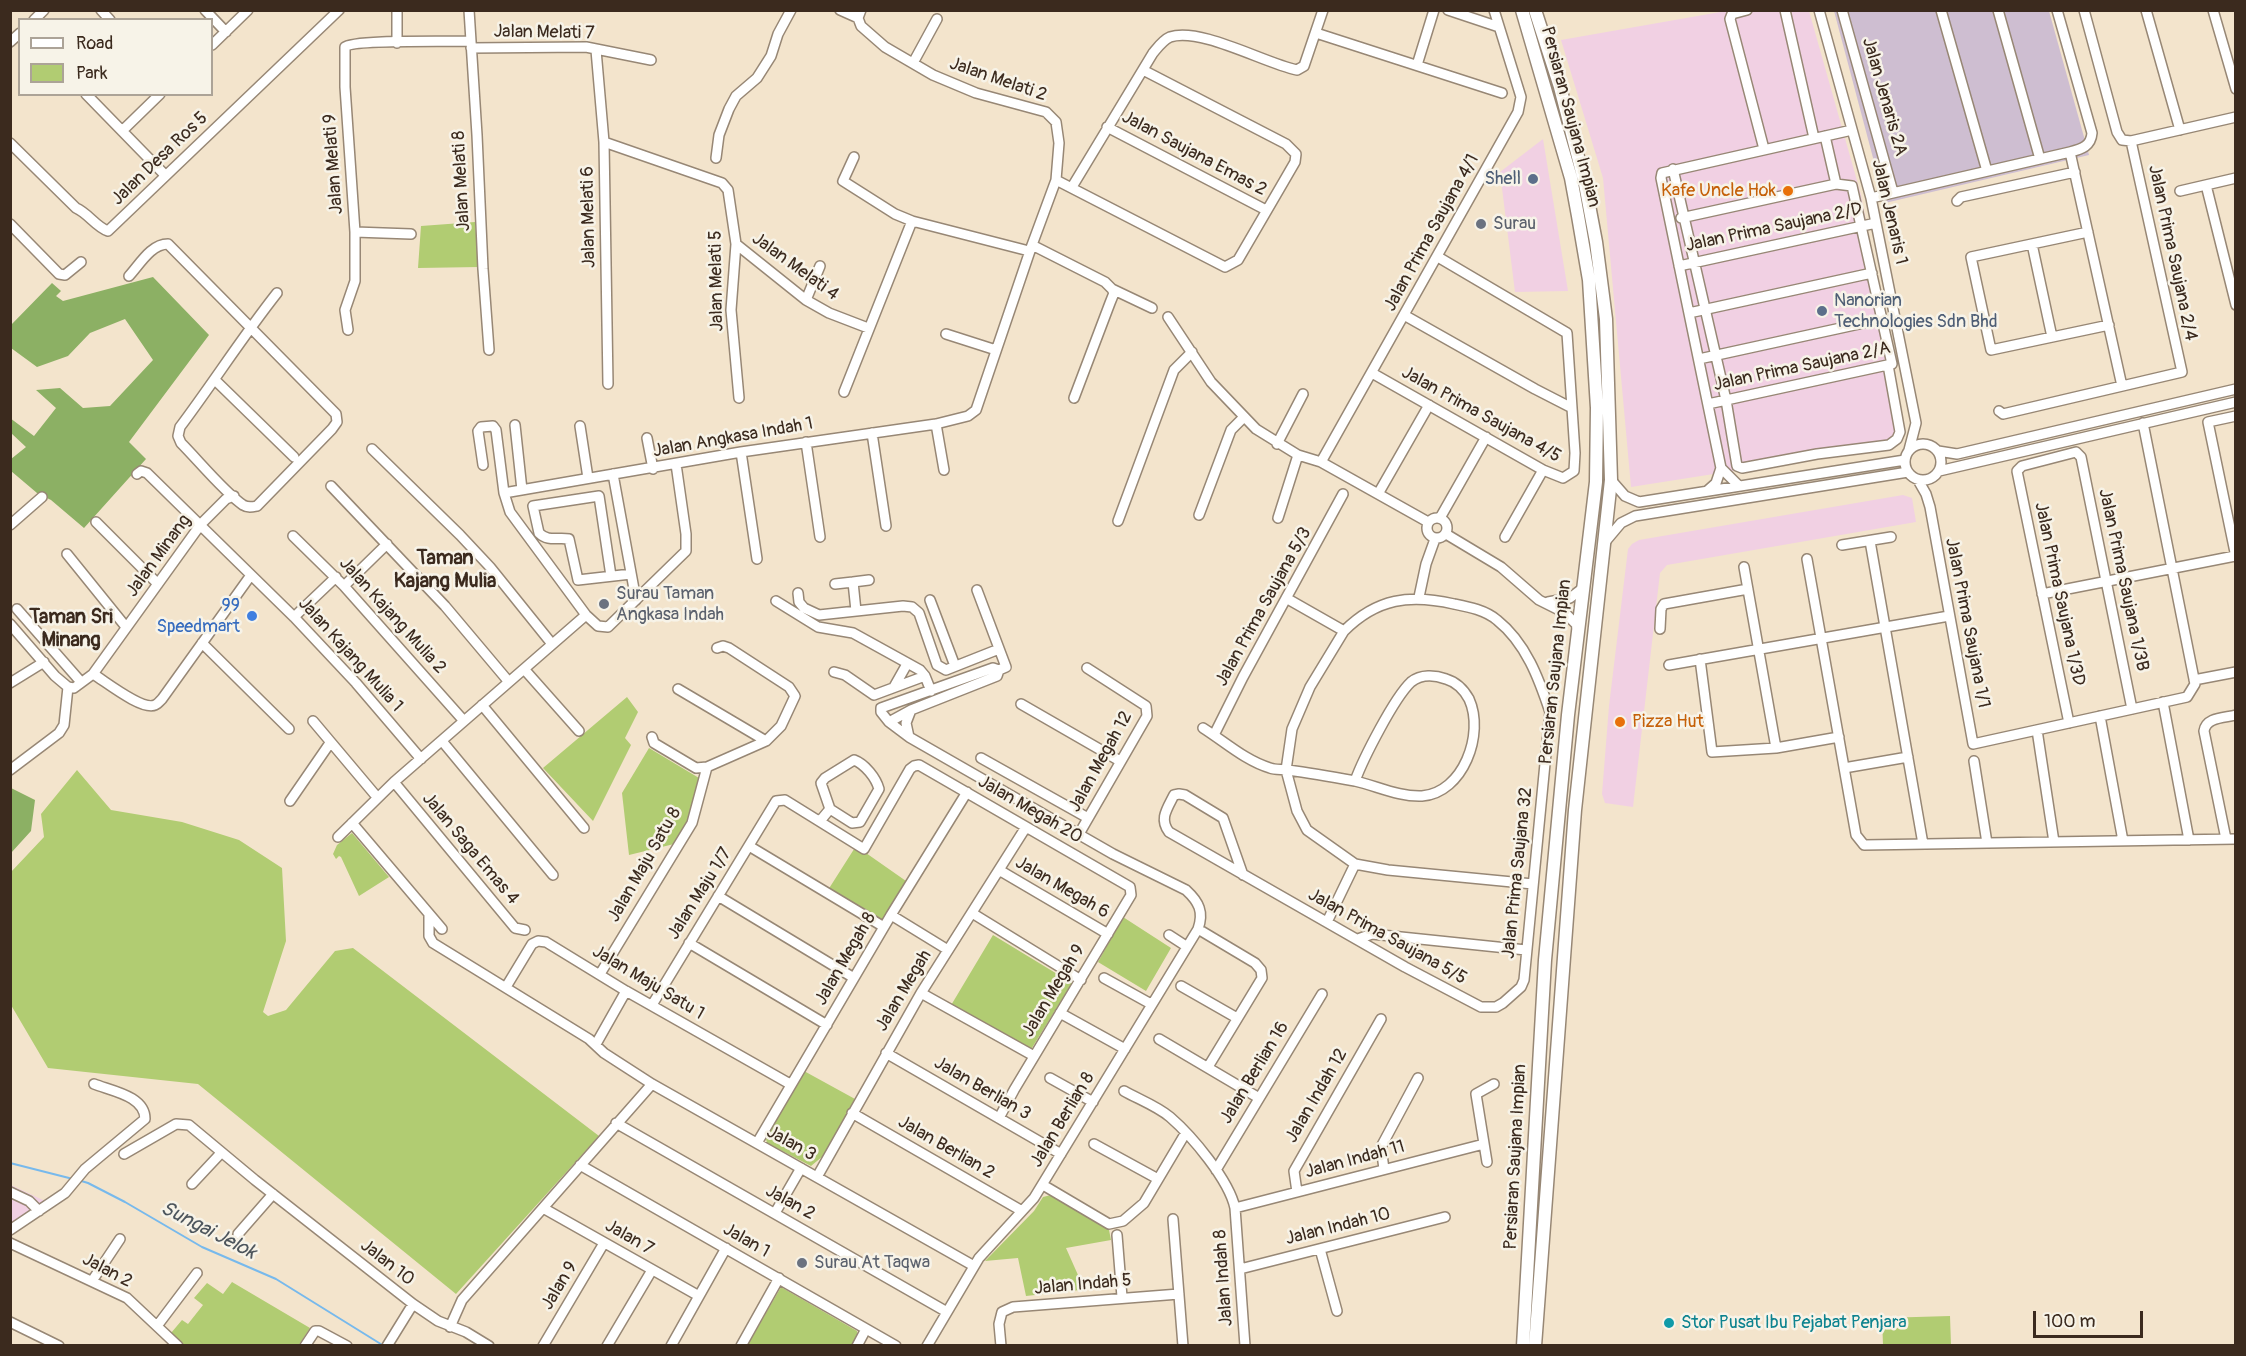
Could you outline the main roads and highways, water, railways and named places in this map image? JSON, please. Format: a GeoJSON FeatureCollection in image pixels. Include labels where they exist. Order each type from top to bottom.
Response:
{"type":"FeatureCollection","features":[{"type":"Feature","properties":{"kind":"highway","name":"Persiaran Saujana Impian"},"geometry":{"type":"LineString","coordinates":[[1522,10],[1571,178],[1590,280],[1597,408],[1596,482],[1568,715],[1545,960],[1522,1346]]}},
{"type":"Feature","properties":{"kind":"highway","name":"Persiaran Saujana Impian"},"geometry":{"type":"LineString","coordinates":[[1535,10],[1560,87],[1586,184],[1596,242],[1606,319],[1611,480],[1586,691],[1591,707],[1586,774],[1576,799],[1535,1346]]}},
{"type":"Feature","properties":{"kind":"waterway","name":"Sungai Jelok"},"geometry":{"type":"LineString","coordinates":[[10,1163],[73,1179]]}},
{"type":"Feature","properties":{"kind":"waterway","name":"Sungai Jelok"},"geometry":{"type":"LineString","coordinates":[[78,1180],[125,1202],[202,1247],[276,1279],[384,1346]]}},
{"type":"Feature","properties":{"kind":"place","name":"Shell"},"geometry":{"type":"Point","coordinates":[1533,179]}},
{"type":"Feature","properties":{"kind":"place","name":"Kafe Uncle Hok"},"geometry":{"type":"Point","coordinates":[1788,191]}},
{"type":"Feature","properties":{"kind":"place","name":"Surau"},"geometry":{"type":"Point","coordinates":[1481,224]}},
{"type":"Feature","properties":{"kind":"place","name":"Nanorian Technologies Sdn Bhd"},"geometry":{"type":"Point","coordinates":[1822,311]}},
{"type":"Feature","properties":{"kind":"place","name":"Surau Taman Angkasa Indah"},"geometry":{"type":"Point","coordinates":[604,604]}},
{"type":"Feature","properties":{"kind":"place","name":"99 Speedmart"},"geometry":{"type":"Point","coordinates":[252,616]}},
{"type":"Feature","properties":{"kind":"place","name":"Pizza Hut"},"geometry":{"type":"Point","coordinates":[1620,722]}},
{"type":"Feature","properties":{"kind":"place","name":"Surau At Taqwa"},"geometry":{"type":"Point","coordinates":[802,1263]}},
{"type":"Feature","properties":{"kind":"place","name":"Stor Pusat Ibu Pejabat Penjara"},"geometry":{"type":"Point","coordinates":[1669,1323]}},
{"type":"Feature","properties":{"kind":"district","name":"Taman Kajang Mulia"},"geometry":{"type":"Point","coordinates":[445,570]}},
{"type":"Feature","properties":{"kind":"district","name":"Taman Sri Minang"},"geometry":{"type":"Point","coordinates":[71,630]}}]}
